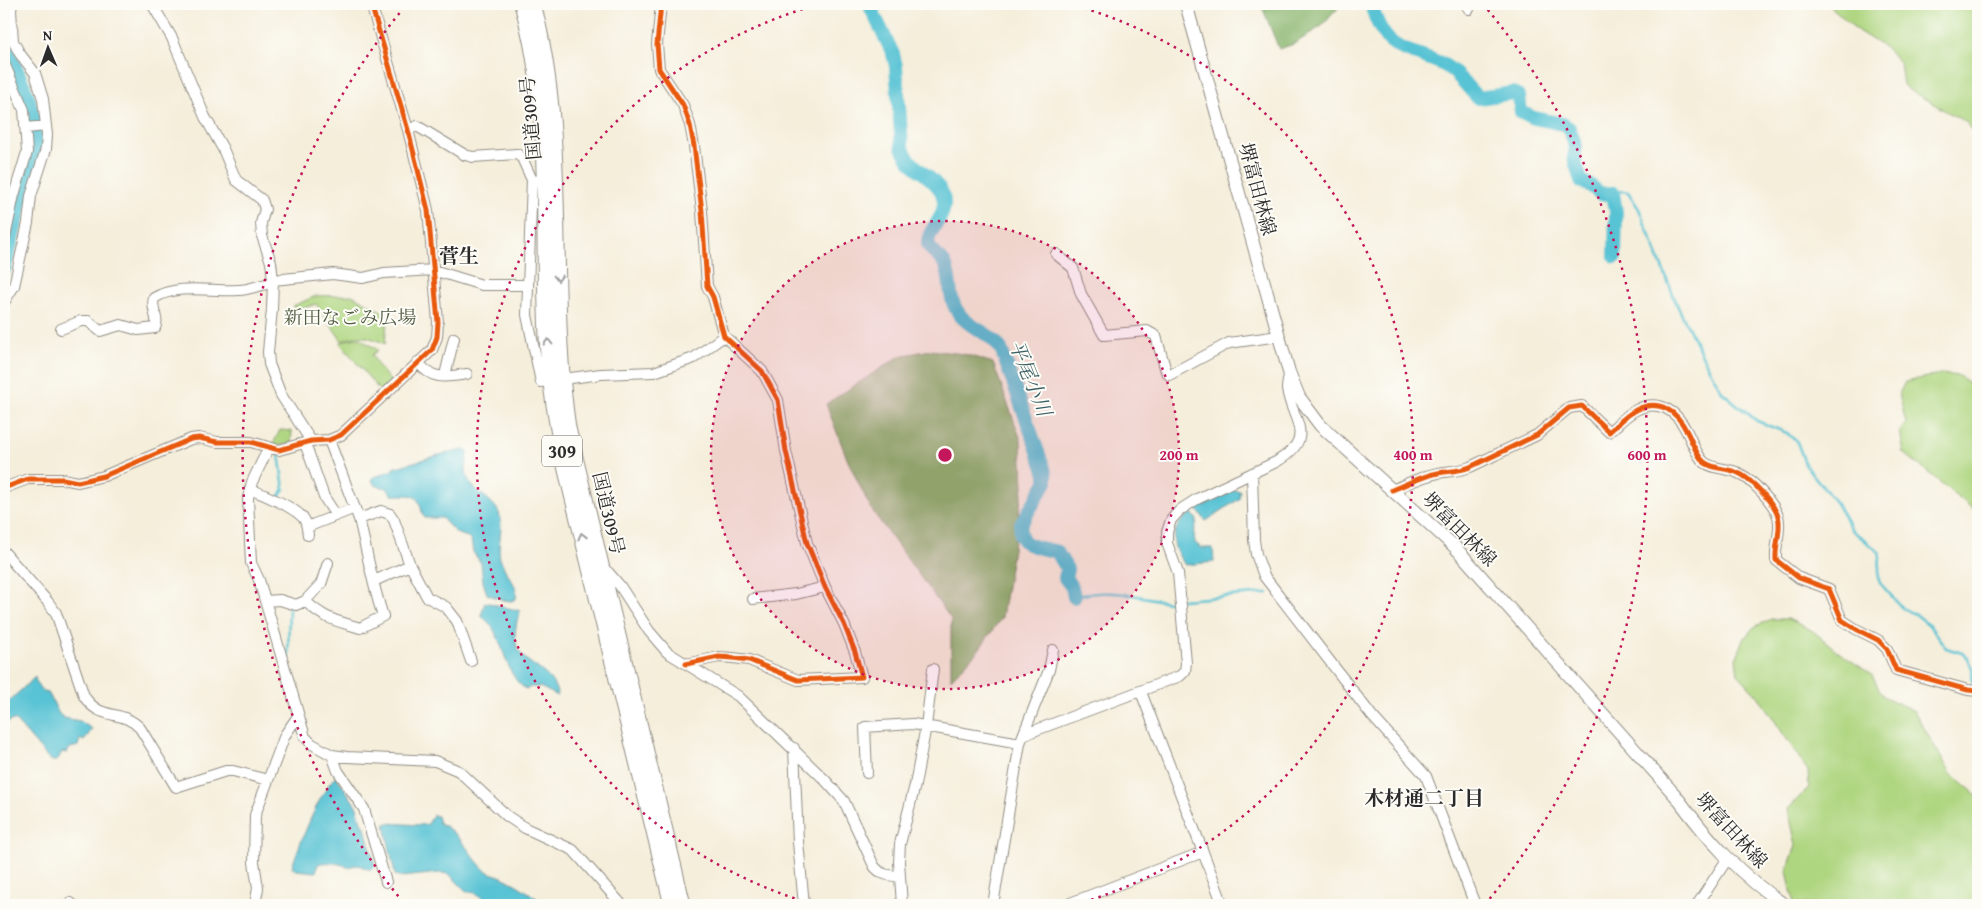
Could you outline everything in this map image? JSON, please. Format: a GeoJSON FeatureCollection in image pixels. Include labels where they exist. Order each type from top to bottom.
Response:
{"type":"FeatureCollection","features":[{"type":"Feature","properties":{"kind":"highway","name":"国道309号"},"geometry":{"type":"LineString","coordinates":[[522,4],[534,54],[543,130],[538,181],[548,352],[683,905]]}},
{"type":"Feature","properties":{"kind":"highway","name":"国道309号"},"geometry":{"type":"LineString","coordinates":[[533,4],[542,42],[552,111],[556,381],[554,409],[566,470],[672,905]]}},
{"type":"Feature","properties":{"kind":"main road","name":"堺富田林線"},"geometry":{"type":"LineString","coordinates":[[1186,4],[1289,372],[1299,398],[1315,419],[1443,536],[1467,561],[1675,796],[1697,825],[1728,858],[1764,890],[1785,905]]}},
{"type":"Feature","properties":{"kind":"street"},"geometry":{"type":"LineString","coordinates":[[4,302],[14,286],[20,265],[31,196],[46,150],[43,99],[35,73],[20,54],[13,41],[12,4]]}},
{"type":"Feature","properties":{"kind":"street"},"geometry":{"type":"LineString","coordinates":[[152,4],[172,38],[205,117],[223,149],[236,180],[262,200],[265,209],[261,224],[262,236],[271,262],[273,281],[268,352],[269,364],[281,396],[308,442],[324,497],[335,514]]}},
{"type":"Feature","properties":{"kind":"street"},"geometry":{"type":"LineString","coordinates":[[4,488],[28,479],[63,479],[78,482],[104,476],[191,439],[200,438],[217,442],[250,442],[279,450],[308,442],[329,440],[341,435],[432,350],[438,322],[428,210],[408,130],[371,4]]}},
{"type":"Feature","properties":{"kind":"street"},"geometry":{"type":"LineString","coordinates":[[661,4],[657,44],[659,69],[683,105],[690,125],[702,210],[707,286],[713,296],[724,336],[762,371],[778,400],[786,451],[807,544],[825,587],[844,624],[862,677],[798,680],[749,660],[733,658],[719,658],[686,664]]}},
{"type":"Feature","properties":{"kind":"street"},"geometry":{"type":"LineString","coordinates":[[4,64],[20,96],[26,128],[26,152],[4,242]]}},
{"type":"Feature","properties":{"kind":"street"},"geometry":{"type":"LineString","coordinates":[[26,128],[46,126]]}},
{"type":"Feature","properties":{"kind":"street"},"geometry":{"type":"LineString","coordinates":[[408,130],[417,126],[465,155],[473,157],[517,154],[538,181],[528,285],[528,315],[541,382],[601,374],[654,372],[694,358],[724,336]]}},
{"type":"Feature","properties":{"kind":"street"},"geometry":{"type":"LineString","coordinates":[[1056,254],[1073,268],[1081,294],[1104,335],[1147,331],[1152,333],[1156,336],[1166,371],[1169,375],[1229,343],[1279,336]]}},
{"type":"Feature","properties":{"kind":"street"},"geometry":{"type":"LineString","coordinates":[[61,329],[81,321],[88,321],[100,331],[121,325],[138,330],[155,328],[157,322],[152,307],[154,298],[157,296],[179,290],[240,290],[273,281],[334,274],[363,278],[384,273],[433,270],[482,285],[528,285]]}},
{"type":"Feature","properties":{"kind":"street"},"geometry":{"type":"LineString","coordinates":[[434,344],[452,343],[446,371]]}},
{"type":"Feature","properties":{"kind":"street"},"geometry":{"type":"LineString","coordinates":[[418,362],[424,371],[434,376],[447,377],[467,374]]}},
{"type":"Feature","properties":{"kind":"street"},"geometry":{"type":"LineString","coordinates":[[867,773],[865,727],[913,724],[1021,739],[1180,676],[1185,671],[1186,663],[1178,573],[1167,543],[1167,532],[1171,520],[1180,510],[1197,499],[1288,455],[1295,447],[1299,438],[1297,421],[1287,388],[1289,372]]}},
{"type":"Feature","properties":{"kind":"street"},"geometry":{"type":"LineString","coordinates":[[1392,490],[1422,477],[1438,473],[1461,471],[1470,467],[1537,435],[1569,408],[1582,406],[1609,432],[1634,411],[1646,406],[1668,408],[1682,421],[1700,458],[1706,464],[1737,472],[1747,478],[1778,512],[1780,522],[1776,543],[1776,560],[1799,578],[1829,589],[1842,620],[1878,640],[1888,649],[1896,670],[1968,690],[1978,691]]}},
{"type":"Feature","properties":{"kind":"street"},"geometry":{"type":"LineString","coordinates":[[305,601],[318,613],[337,623],[360,628],[383,616],[375,593],[359,519],[329,440]]}},
{"type":"Feature","properties":{"kind":"street"},"geometry":{"type":"LineString","coordinates":[[269,447],[250,489],[248,498],[251,563],[259,580],[305,736],[312,744],[332,755],[347,758],[429,760],[459,771],[508,816],[524,828],[574,850],[622,905]]}},
{"type":"Feature","properties":{"kind":"street"},"geometry":{"type":"LineString","coordinates":[[1252,473],[1254,540],[1256,554],[1264,576],[1372,716],[1426,776],[1475,905]]}},
{"type":"Feature","properties":{"kind":"street"},"geometry":{"type":"LineString","coordinates":[[250,489],[277,500],[303,517],[307,531],[335,514],[355,508]]}},
{"type":"Feature","properties":{"kind":"street"},"geometry":{"type":"LineString","coordinates":[[359,519],[381,511],[390,514],[394,520],[410,565],[427,597],[446,607],[457,621],[471,661]]}},
{"type":"Feature","properties":{"kind":"street"},"geometry":{"type":"LineString","coordinates":[[4,552],[56,613],[84,696],[89,703],[97,711],[128,718],[135,723],[140,728],[176,787],[226,771],[268,780]]}},
{"type":"Feature","properties":{"kind":"street"},"geometry":{"type":"LineString","coordinates":[[265,601],[280,600],[296,605],[305,601],[321,584],[328,563]]}},
{"type":"Feature","properties":{"kind":"street"},"geometry":{"type":"LineString","coordinates":[[374,582],[410,565]]}},
{"type":"Feature","properties":{"kind":"street"},"geometry":{"type":"LineString","coordinates":[[602,568],[620,586],[649,631],[667,652],[738,696],[794,748],[844,801],[878,872],[888,876],[900,876]]}},
{"type":"Feature","properties":{"kind":"street"},"geometry":{"type":"LineString","coordinates":[[753,599],[796,594],[825,587]]}},
{"type":"Feature","properties":{"kind":"street"},"geometry":{"type":"LineString","coordinates":[[993,905],[1021,739],[1049,670],[1053,650]]}},
{"type":"Feature","properties":{"kind":"street"},"geometry":{"type":"LineString","coordinates":[[902,905],[900,844],[915,785],[926,726],[933,668]]}},
{"type":"Feature","properties":{"kind":"street"},"geometry":{"type":"LineString","coordinates":[[1141,692],[1223,905]]}},
{"type":"Feature","properties":{"kind":"street"},"geometry":{"type":"LineString","coordinates":[[255,905],[258,888],[254,862],[255,815],[285,735],[298,716]]}},
{"type":"Feature","properties":{"kind":"street"},"geometry":{"type":"LineString","coordinates":[[794,748],[798,842],[804,905]]}},
{"type":"Feature","properties":{"kind":"street"},"geometry":{"type":"LineString","coordinates":[[332,755],[338,771],[364,809],[386,882]]}},
{"type":"Feature","properties":{"kind":"street"},"geometry":{"type":"LineString","coordinates":[[1065,905],[1203,852]]}},
{"type":"Feature","properties":{"kind":"street"},"geometry":{"type":"LineString","coordinates":[[1698,905],[1728,858]]}},
{"type":"Feature","properties":{"kind":"street"},"geometry":{"type":"LineString","coordinates":[[1092,895],[1096,905]]}},
{"type":"Feature","properties":{"kind":"green space"},"geometry":{"type":"Polygon","coordinates":[[[1261,4],[1339,4],[1339,7],[1322,26],[1294,44],[1279,49],[1261,4]]]}},
{"type":"Feature","properties":{"kind":"green space"},"geometry":{"type":"Polygon","coordinates":[[[1828,4],[1978,4],[1978,145],[1973,131],[1967,123],[1903,85],[1900,63],[1887,49],[1858,31],[1828,4]]]}},
{"type":"Feature","properties":{"kind":"green space","name":"新田なごみ広場"},"geometry":{"type":"Polygon","coordinates":[[[352,295],[383,312],[387,321],[385,344],[363,337],[353,337],[342,341],[316,304],[295,311],[293,306],[316,296],[352,295]]]}},
{"type":"Feature","properties":{"kind":"green space"},"geometry":{"type":"Polygon","coordinates":[[[359,338],[378,350],[372,355],[391,382],[381,392],[340,343],[349,339],[359,338]]]}},
{"type":"Feature","properties":{"kind":"green space"},"geometry":{"type":"Polygon","coordinates":[[[930,350],[964,354],[993,363],[1021,440],[1023,487],[1002,617],[977,652],[951,679],[951,619],[871,509],[848,461],[826,404],[900,356],[930,350]]]}},
{"type":"Feature","properties":{"kind":"green space"},"geometry":{"type":"Polygon","coordinates":[[[1940,374],[1959,376],[1978,390],[1978,513],[1904,453],[1900,431],[1906,423],[1899,394],[1905,382],[1940,374]]]}},
{"type":"Feature","properties":{"kind":"green space"},"geometry":{"type":"Polygon","coordinates":[[[280,430],[292,431],[291,444],[272,446],[280,430]]]}},
{"type":"Feature","properties":{"kind":"green space"},"geometry":{"type":"Polygon","coordinates":[[[1771,619],[1788,619],[1813,631],[1841,654],[1871,674],[1883,696],[1914,711],[1951,774],[1978,796],[1978,905],[1794,904],[1787,871],[1796,845],[1788,809],[1809,787],[1808,771],[1758,696],[1738,674],[1736,659],[1744,639],[1754,627],[1771,619]]]}},
{"type":"Feature","properties":{"kind":"water"},"geometry":{"type":"Polygon","coordinates":[[[463,450],[468,451],[467,478],[475,489],[496,507],[499,513],[501,524],[500,559],[516,590],[516,599],[511,601],[487,594],[483,582],[481,563],[473,552],[471,540],[468,537],[458,534],[442,518],[425,518],[417,499],[407,495],[392,495],[387,488],[377,486],[372,478],[393,470],[393,468],[463,450]]]}},
{"type":"Feature","properties":{"kind":"water"},"geometry":{"type":"Polygon","coordinates":[[[1235,490],[1240,491],[1239,499],[1206,521],[1196,508],[1235,490]]]}},
{"type":"Feature","properties":{"kind":"water"},"geometry":{"type":"Polygon","coordinates":[[[1192,513],[1197,520],[1194,534],[1195,543],[1202,548],[1213,548],[1214,562],[1185,565],[1177,552],[1174,542],[1175,532],[1180,523],[1192,513]]]}},
{"type":"Feature","properties":{"kind":"water"},"geometry":{"type":"Polygon","coordinates":[[[485,602],[520,611],[516,630],[516,644],[521,654],[546,675],[553,684],[558,696],[540,687],[529,687],[527,690],[512,674],[495,632],[481,616],[485,602]]]}},
{"type":"Feature","properties":{"kind":"water"},"geometry":{"type":"Polygon","coordinates":[[[35,677],[40,688],[49,694],[59,714],[64,718],[80,721],[92,729],[84,741],[80,739],[78,746],[70,748],[67,753],[62,752],[57,761],[49,759],[15,720],[9,721],[6,725],[4,724],[6,704],[35,677]]]}},
{"type":"Feature","properties":{"kind":"water"},"geometry":{"type":"Polygon","coordinates":[[[336,776],[357,807],[362,825],[364,824],[375,866],[371,870],[358,865],[349,868],[338,864],[326,863],[318,864],[316,872],[296,870],[292,867],[305,832],[323,793],[336,776]]]}},
{"type":"Feature","properties":{"kind":"water"},"geometry":{"type":"Polygon","coordinates":[[[433,815],[437,816],[439,823],[458,837],[485,870],[503,877],[545,905],[497,905],[475,893],[466,891],[449,874],[439,873],[402,877],[395,875],[385,825],[387,823],[428,824],[433,815]]]}},
{"type":"Feature","properties":{"kind":"waterway","name":"平尾小川"},"geometry":{"type":"LineString","coordinates":[[869,4],[893,54],[896,66],[902,147],[911,162],[938,187],[944,201],[941,215],[931,232],[928,244],[945,264],[953,302],[960,315],[991,338],[1001,349],[1046,474],[1046,482],[1021,524],[1020,532],[1022,538],[1030,545],[1057,552],[1067,569],[1065,578],[1072,587],[1074,597]]}},
{"type":"Feature","properties":{"kind":"waterway"},"geometry":{"type":"LineString","coordinates":[[1371,4],[1383,33],[1390,41],[1407,51],[1448,67],[1478,98],[1513,93],[1519,96],[1521,112],[1534,118],[1563,124],[1569,128],[1576,147],[1574,157],[1581,181],[1601,194],[1613,193],[1616,212],[1615,257]]}},
{"type":"Feature","properties":{"kind":"waterway"},"geometry":{"type":"LineString","coordinates":[[4,43],[27,95],[36,136],[35,151],[4,270]]}},
{"type":"Feature","properties":{"kind":"waterway"},"geometry":{"type":"LineString","coordinates":[[1613,193],[1628,192],[1639,209],[1678,307],[1723,393],[1757,421],[1787,433],[1797,442],[1806,466],[1836,503],[1852,530],[1879,552],[1878,578],[1880,583],[1902,608],[1918,616],[1929,625],[1946,648],[1962,653],[1968,658],[1972,668],[1973,688]]}},
{"type":"Feature","properties":{"kind":"waterway"},"geometry":{"type":"LineString","coordinates":[[278,499],[284,489],[279,454]]}},
{"type":"Feature","properties":{"kind":"waterway"},"geometry":{"type":"LineString","coordinates":[[1074,597],[1087,594],[1112,593],[1177,602]]}},
{"type":"Feature","properties":{"kind":"waterway"},"geometry":{"type":"LineString","coordinates":[[1182,600],[1268,593]]}},
{"type":"Feature","properties":{"kind":"waterway"},"geometry":{"type":"LineString","coordinates":[[288,666],[289,607]]}},
{"type":"Feature","properties":{"kind":"waterway"},"geometry":{"type":"LineString","coordinates":[[1974,694],[1978,733]]}},
{"type":"Feature","properties":{"kind":"cycle path"},"geometry":{"type":"LineString","coordinates":[[4,488],[28,479],[63,479],[78,482],[104,476],[191,439],[199,438],[217,442],[251,442],[279,450],[311,441],[329,440],[341,435],[432,350],[437,337],[438,322],[428,210],[408,130],[371,4]]}},
{"type":"Feature","properties":{"kind":"cycle path"},"geometry":{"type":"LineString","coordinates":[[661,4],[657,44],[659,69],[683,105],[690,125],[702,211],[707,286],[713,297],[724,336],[762,371],[778,400],[786,451],[807,543],[825,587],[844,624],[862,677],[798,680],[749,660],[733,658],[719,657],[686,664]]}},
{"type":"Feature","properties":{"kind":"cycle path"},"geometry":{"type":"LineString","coordinates":[[1392,490],[1432,474],[1470,467],[1537,435],[1569,408],[1582,406],[1609,432],[1625,417],[1636,410],[1652,405],[1660,406],[1678,418],[1704,462],[1711,466],[1742,475],[1763,493],[1778,516],[1779,531],[1776,560],[1799,578],[1829,589],[1842,620],[1878,640],[1887,649],[1896,670],[1968,690],[1978,691]]}},
{"type":"Feature","properties":{"kind":"district","name":"菅生"},"geometry":{"type":"Point","coordinates":[459,255]}},
{"type":"Feature","properties":{"kind":"district","name":"木材通二丁目"},"geometry":{"type":"Point","coordinates":[1424,797]}}]}
